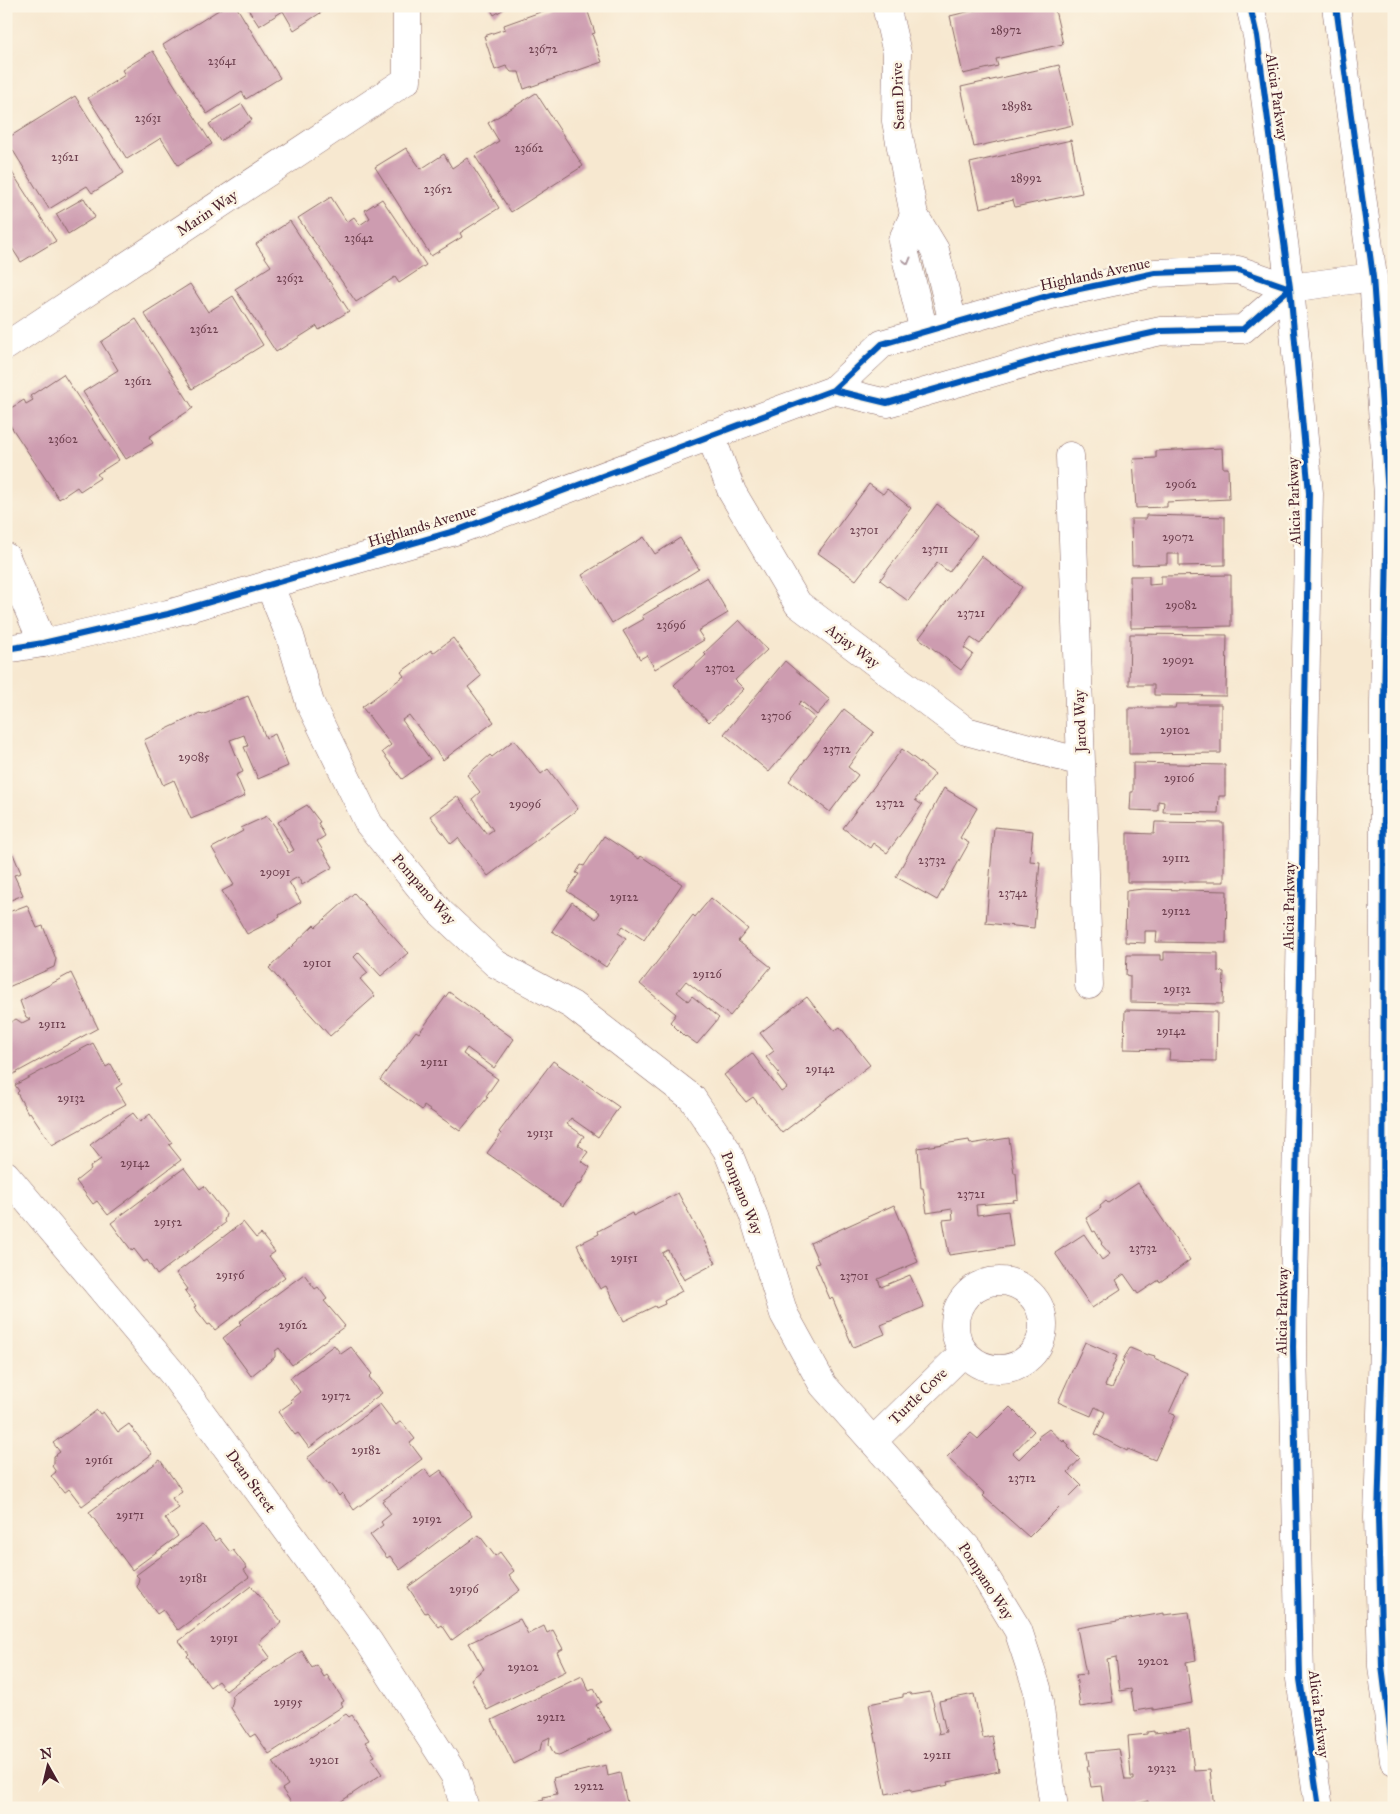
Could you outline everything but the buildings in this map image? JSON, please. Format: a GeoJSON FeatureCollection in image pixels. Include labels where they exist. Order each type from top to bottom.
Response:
{"type":"FeatureCollection","features":[{"type":"Feature","properties":{"kind":"main road","name":"Marin Way"},"geometry":{"type":"LineString","coordinates":[[6,346],[407,80],[407,6]]}},
{"type":"Feature","properties":{"kind":"main road","name":"Sean Drive"},"geometry":{"type":"LineString","coordinates":[[886,6],[897,53],[896,121],[914,215],[935,250],[953,322]]}},
{"type":"Feature","properties":{"kind":"main road","name":"Alicia Parkway"},"geometry":{"type":"LineString","coordinates":[[1250,6],[1257,36],[1290,288],[1310,493],[1294,1357],[1300,1679],[1319,1808]]}},
{"type":"Feature","properties":{"kind":"main road"},"geometry":{"type":"LineString","coordinates":[[1336,6],[1373,277],[1388,494],[1384,704],[1384,1345],[1378,1517],[1382,1666],[1394,1761]]}},
{"type":"Feature","properties":{"kind":"main road"},"geometry":{"type":"LineString","coordinates":[[914,215],[902,241],[924,332]]}},
{"type":"Feature","properties":{"kind":"main road","name":"Highlands Avenue"},"geometry":{"type":"LineString","coordinates":[[6,648],[43,643],[168,614],[458,530],[710,434],[833,390],[882,344],[1051,295],[1155,273],[1238,270],[1290,288],[1373,277]]}},
{"type":"Feature","properties":{"kind":"main road"},"geometry":{"type":"LineString","coordinates":[[833,390],[887,404],[1057,354],[1161,331],[1243,329],[1290,288]]}},
{"type":"Feature","properties":{"kind":"main road","name":"Arjay Way"},"geometry":{"type":"LineString","coordinates":[[710,434],[732,492],[798,604],[966,731],[1081,762]]}},
{"type":"Feature","properties":{"kind":"main road","name":"Jarod Way"},"geometry":{"type":"LineString","coordinates":[[1070,456],[1089,985]]}},
{"type":"Feature","properties":{"kind":"main road"},"geometry":{"type":"LineString","coordinates":[[6,557],[43,643]]}},
{"type":"Feature","properties":{"kind":"main road","name":"Pompano Way"},"geometry":{"type":"LineString","coordinates":[[270,584],[290,636],[310,703],[369,824],[439,910],[496,964],[572,1005],[692,1098],[727,1150],[753,1214],[784,1314],[823,1385],[969,1550],[1018,1630],[1037,1688],[1054,1808]]}},
{"type":"Feature","properties":{"kind":"main road","name":"Dean Street"},"geometry":{"type":"LineString","coordinates":[[6,1175],[173,1374],[369,1642],[455,1776],[465,1808]]}},
{"type":"Feature","properties":{"kind":"main road","name":"Turtle Cove"},"geometry":{"type":"LineString","coordinates":[[873,1441],[964,1352]]}},
{"type":"Feature","properties":{"kind":"cycle path"},"geometry":{"type":"LineString","coordinates":[[1250,6],[1257,36],[1290,288],[1309,493],[1293,1347],[1300,1679],[1319,1808]]}},
{"type":"Feature","properties":{"kind":"cycle path"},"geometry":{"type":"LineString","coordinates":[[1336,6],[1373,277],[1388,495],[1384,704],[1383,1345],[1378,1517],[1382,1666],[1394,1761]]}},
{"type":"Feature","properties":{"kind":"cycle path"},"geometry":{"type":"LineString","coordinates":[[6,649],[43,643],[168,614],[458,530],[833,390],[882,344],[1051,295],[1155,273],[1238,270],[1290,288]]}},
{"type":"Feature","properties":{"kind":"cycle path"},"geometry":{"type":"LineString","coordinates":[[833,390],[887,403],[1057,354],[1161,331],[1243,329],[1290,288]]}}]}
